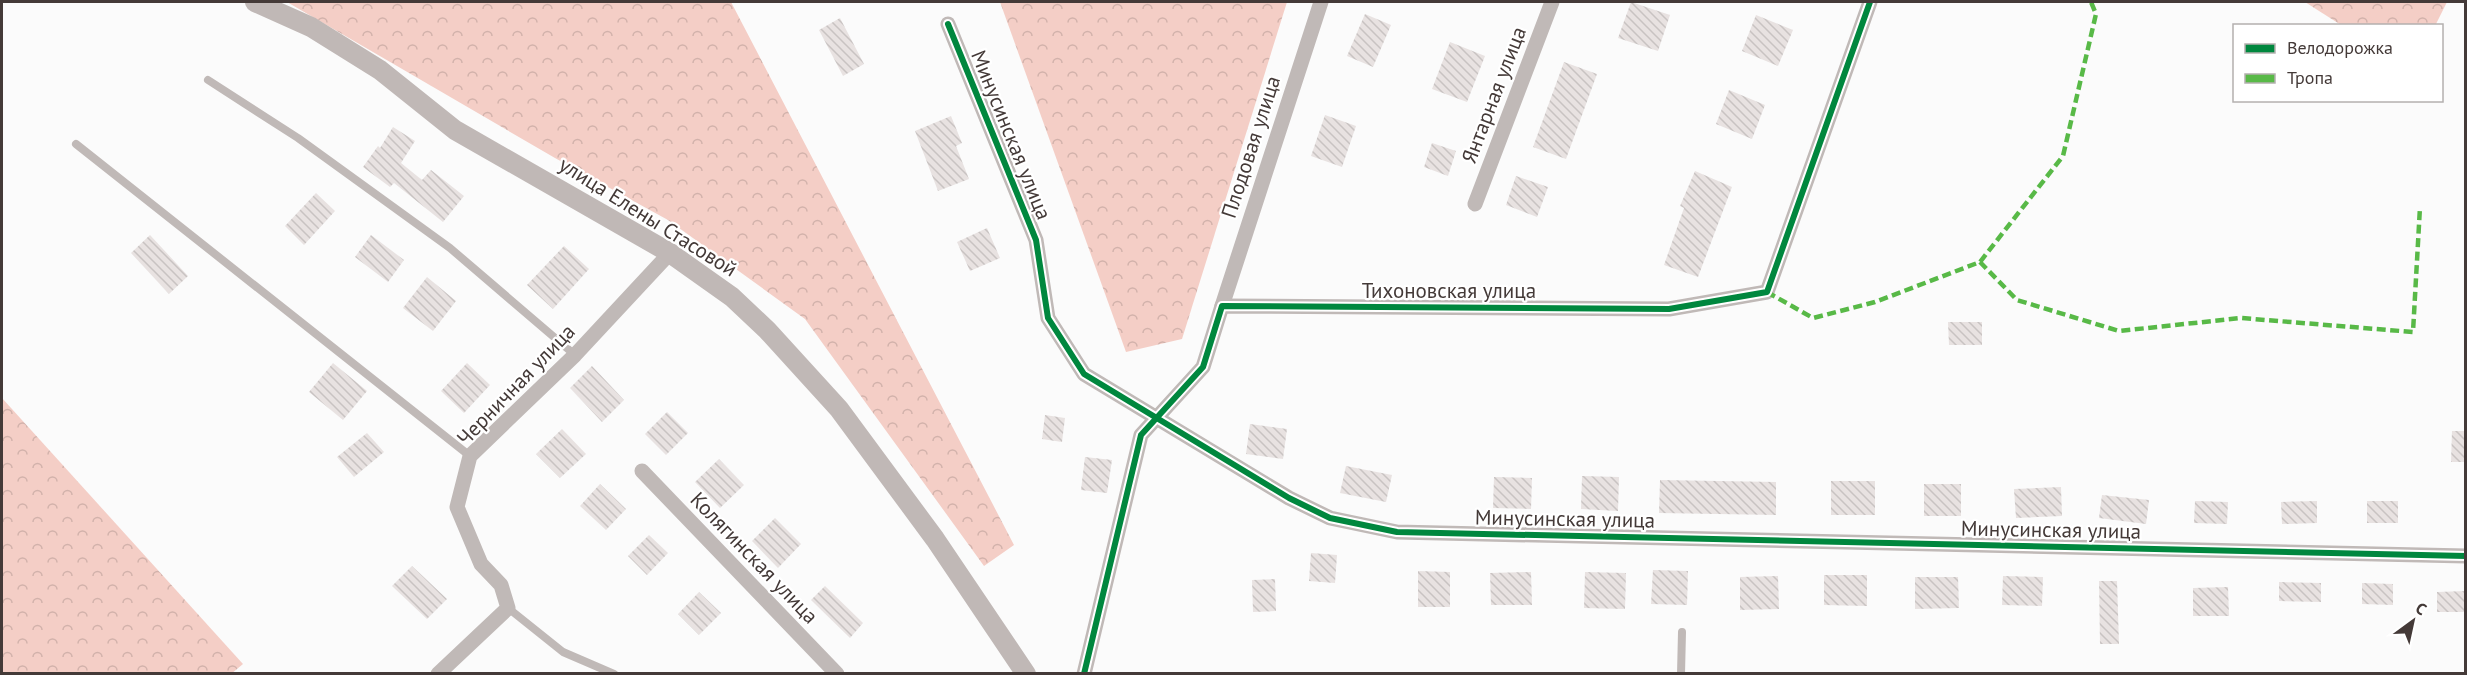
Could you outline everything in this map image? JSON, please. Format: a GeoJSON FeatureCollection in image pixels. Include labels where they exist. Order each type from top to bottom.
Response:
{"type":"FeatureCollection","features":[{"type":"Feature","properties":{"kind":"main road","name":"улица Елены Стасовой"},"geometry":{"type":"LineString","coordinates":[[255,2],[311,27],[380,70],[455,130],[670,253],[732,297],[767,330],[839,409],[934,538],[1026,674]]}},
{"type":"Feature","properties":{"kind":"street","name":"Плодовая улица"},"geometry":{"type":"LineString","coordinates":[[1222,306],[1321,2]]}},
{"type":"Feature","properties":{"kind":"street","name":"Янтарная улица"},"geometry":{"type":"LineString","coordinates":[[1475,204],[1552,2]]}},
{"type":"Feature","properties":{"kind":"street","name":"Тихоновская улица"},"geometry":{"type":"LineString","coordinates":[[1222,306],[1669,309],[1767,291],[1870,2]]}},
{"type":"Feature","properties":{"kind":"street","name":"Минусинская улица"},"geometry":{"type":"LineString","coordinates":[[948,24],[1036,240],[1048,318],[1084,374],[1289,498],[1330,518],[1397,532],[2466,556]]}},
{"type":"Feature","properties":{"kind":"street","name":"Черничная улица"},"geometry":{"type":"LineString","coordinates":[[508,608],[501,585],[481,564],[457,507],[470,456],[575,355],[670,253]]}},
{"type":"Feature","properties":{"kind":"street"},"geometry":{"type":"LineString","coordinates":[[1084,674],[1141,435],[1203,367],[1222,306]]}},
{"type":"Feature","properties":{"kind":"street","name":"Колягинская улица"},"geometry":{"type":"LineString","coordinates":[[642,471],[837,674]]}},
{"type":"Feature","properties":{"kind":"street"},"geometry":{"type":"LineString","coordinates":[[438,674],[508,608]]}},
{"type":"Feature","properties":{"kind":"lane"},"geometry":{"type":"LineString","coordinates":[[208,80],[298,138],[450,248],[575,355]]}},
{"type":"Feature","properties":{"kind":"lane"},"geometry":{"type":"LineString","coordinates":[[76,144],[470,456]]}},
{"type":"Feature","properties":{"kind":"lane"},"geometry":{"type":"LineString","coordinates":[[508,608],[563,651],[614,674]]}},
{"type":"Feature","properties":{"kind":"lane"},"geometry":{"type":"LineString","coordinates":[[1681,674],[1682,632]]}},
{"type":"Feature","properties":{"kind":"green space"},"geometry":{"type":"Polygon","coordinates":[[[287,2],[731,2],[1014,545],[984,566],[805,319],[668,220],[555,158],[287,2]]]}},
{"type":"Feature","properties":{"kind":"green space"},"geometry":{"type":"Polygon","coordinates":[[[1000,2],[1287,2],[1182,339],[1126,352],[1000,2]]]}},
{"type":"Feature","properties":{"kind":"green space"},"geometry":{"type":"Polygon","coordinates":[[[2305,2],[2447,2],[2436,24],[2339,24],[2305,2]]]}},
{"type":"Feature","properties":{"kind":"green space"},"geometry":{"type":"Polygon","coordinates":[[[2,398],[243,664],[231,674],[2,673],[2,398]]]}},
{"type":"Feature","properties":{"kind":"building"},"geometry":{"type":"Polygon","coordinates":[[[1631,2],[1670,15],[1658,51],[1618,38],[1631,2]]]}},
{"type":"Feature","properties":{"kind":"building"},"geometry":{"type":"Polygon","coordinates":[[[1365,14],[1391,25],[1373,67],[1347,56],[1365,14]]]}},
{"type":"Feature","properties":{"kind":"building"},"geometry":{"type":"Polygon","coordinates":[[[1756,15],[1793,30],[1778,66],[1742,51],[1756,15]]]}},
{"type":"Feature","properties":{"kind":"building"},"geometry":{"type":"Polygon","coordinates":[[[840,18],[864,64],[843,76],[819,30],[840,18]]]}},
{"type":"Feature","properties":{"kind":"building"},"geometry":{"type":"Polygon","coordinates":[[[1450,42],[1485,56],[1467,102],[1432,89],[1450,42]]]}},
{"type":"Feature","properties":{"kind":"building"},"geometry":{"type":"Polygon","coordinates":[[[1564,62],[1597,74],[1566,159],[1533,147],[1564,62]]]}},
{"type":"Feature","properties":{"kind":"building"},"geometry":{"type":"Polygon","coordinates":[[[1729,90],[1765,105],[1752,139],[1716,124],[1729,90]]]}},
{"type":"Feature","properties":{"kind":"building"},"geometry":{"type":"Polygon","coordinates":[[[1325,115],[1356,126],[1342,167],[1311,156],[1325,115]]]}},
{"type":"Feature","properties":{"kind":"building"},"geometry":{"type":"Polygon","coordinates":[[[951,116],[962,143],[956,146],[969,179],[938,191],[915,131],[951,116]]]}},
{"type":"Feature","properties":{"kind":"building"},"geometry":{"type":"Polygon","coordinates":[[[393,127],[415,141],[401,163],[422,180],[431,170],[464,196],[443,222],[394,183],[390,187],[363,167],[378,146],[380,148],[393,127]]]}},
{"type":"Feature","properties":{"kind":"building"},"geometry":{"type":"Polygon","coordinates":[[[1432,143],[1456,151],[1448,176],[1424,167],[1432,143]]]}},
{"type":"Feature","properties":{"kind":"building"},"geometry":{"type":"Polygon","coordinates":[[[1695,171],[1732,187],[1698,277],[1664,265],[1684,208],[1680,206],[1695,171]]]}},
{"type":"Feature","properties":{"kind":"building"},"geometry":{"type":"Polygon","coordinates":[[[1516,176],[1548,187],[1537,217],[1506,205],[1516,176]]]}},
{"type":"Feature","properties":{"kind":"building"},"geometry":{"type":"Polygon","coordinates":[[[316,193],[335,211],[304,245],[285,226],[316,193]]]}},
{"type":"Feature","properties":{"kind":"building"},"geometry":{"type":"Polygon","coordinates":[[[987,228],[1000,258],[970,271],[957,242],[987,228]]]}},
{"type":"Feature","properties":{"kind":"building"},"geometry":{"type":"Polygon","coordinates":[[[150,235],[188,276],[169,294],[131,253],[150,235]]]}},
{"type":"Feature","properties":{"kind":"building"},"geometry":{"type":"Polygon","coordinates":[[[371,235],[404,260],[388,282],[355,257],[371,235]]]}},
{"type":"Feature","properties":{"kind":"building"},"geometry":{"type":"Polygon","coordinates":[[[564,246],[589,269],[553,309],[527,285],[564,246]]]}},
{"type":"Feature","properties":{"kind":"building"},"geometry":{"type":"Polygon","coordinates":[[[427,277],[456,301],[433,331],[403,308],[427,277]]]}},
{"type":"Feature","properties":{"kind":"building"},"geometry":{"type":"Polygon","coordinates":[[[1948,322],[1982,322],[1982,345],[1949,345],[1948,322]]]}},
{"type":"Feature","properties":{"kind":"building"},"geometry":{"type":"Polygon","coordinates":[[[333,363],[367,391],[343,420],[309,392],[333,363]]]}},
{"type":"Feature","properties":{"kind":"building"},"geometry":{"type":"Polygon","coordinates":[[[467,363],[490,385],[464,413],[441,391],[467,363]]]}},
{"type":"Feature","properties":{"kind":"building"},"geometry":{"type":"Polygon","coordinates":[[[592,366],[624,400],[602,422],[570,388],[592,366]]]}},
{"type":"Feature","properties":{"kind":"building"},"geometry":{"type":"Polygon","coordinates":[[[667,412],[688,433],[666,455],[645,434],[667,412]]]}},
{"type":"Feature","properties":{"kind":"building"},"geometry":{"type":"Polygon","coordinates":[[[1045,415],[1065,418],[1062,442],[1042,439],[1045,415]]]}},
{"type":"Feature","properties":{"kind":"building"},"geometry":{"type":"Polygon","coordinates":[[[1250,424],[1287,429],[1283,459],[1246,454],[1250,424]]]}},
{"type":"Feature","properties":{"kind":"building"},"geometry":{"type":"Polygon","coordinates":[[[562,429],[586,454],[560,478],[536,454],[562,429]]]}},
{"type":"Feature","properties":{"kind":"building"},"geometry":{"type":"Polygon","coordinates":[[[2452,431],[2466,431],[2466,462],[2451,462],[2452,431]]]}},
{"type":"Feature","properties":{"kind":"building"},"geometry":{"type":"Polygon","coordinates":[[[367,433],[384,452],[354,477],[337,457],[367,433]]]}},
{"type":"Feature","properties":{"kind":"building"},"geometry":{"type":"Polygon","coordinates":[[[1085,457],[1112,460],[1107,493],[1081,490],[1085,457]]]}},
{"type":"Feature","properties":{"kind":"building"},"geometry":{"type":"Polygon","coordinates":[[[719,459],[744,485],[720,508],[695,482],[719,459]]]}},
{"type":"Feature","properties":{"kind":"building"},"geometry":{"type":"Polygon","coordinates":[[[1346,466],[1392,475],[1386,502],[1340,493],[1346,466]]]}},
{"type":"Feature","properties":{"kind":"building"},"geometry":{"type":"Polygon","coordinates":[[[1582,476],[1619,477],[1618,511],[1581,509],[1582,476]]]}},
{"type":"Feature","properties":{"kind":"building"},"geometry":{"type":"Polygon","coordinates":[[[1494,477],[1532,478],[1531,509],[1493,508],[1494,477]]]}},
{"type":"Feature","properties":{"kind":"building"},"geometry":{"type":"Polygon","coordinates":[[[1660,480],[1776,482],[1776,515],[1659,513],[1660,480]]]}},
{"type":"Feature","properties":{"kind":"building"},"geometry":{"type":"Polygon","coordinates":[[[1831,481],[1875,481],[1875,515],[1831,515],[1831,481]]]}},
{"type":"Feature","properties":{"kind":"building"},"geometry":{"type":"Polygon","coordinates":[[[600,484],[626,509],[606,530],[580,506],[600,484]]]}},
{"type":"Feature","properties":{"kind":"building"},"geometry":{"type":"Polygon","coordinates":[[[1924,484],[1961,484],[1961,516],[1924,516],[1924,484]]]}},
{"type":"Feature","properties":{"kind":"building"},"geometry":{"type":"Polygon","coordinates":[[[2061,487],[2062,516],[2016,518],[2014,489],[2061,487]]]}},
{"type":"Feature","properties":{"kind":"building"},"geometry":{"type":"Polygon","coordinates":[[[2102,495],[2149,500],[2146,524],[2099,518],[2102,495]]]}},
{"type":"Feature","properties":{"kind":"building"},"geometry":{"type":"Polygon","coordinates":[[[2195,501],[2228,502],[2227,524],[2194,523],[2195,501]]]}},
{"type":"Feature","properties":{"kind":"building"},"geometry":{"type":"Polygon","coordinates":[[[2317,501],[2317,523],[2282,524],[2281,502],[2317,501]]]}},
{"type":"Feature","properties":{"kind":"building"},"geometry":{"type":"Polygon","coordinates":[[[2367,501],[2398,501],[2398,523],[2367,523],[2367,501]]]}},
{"type":"Feature","properties":{"kind":"building"},"geometry":{"type":"Polygon","coordinates":[[[775,518],[801,544],[778,568],[752,541],[775,518]]]}},
{"type":"Feature","properties":{"kind":"building"},"geometry":{"type":"Polygon","coordinates":[[[649,535],[668,553],[647,575],[628,556],[649,535]]]}},
{"type":"Feature","properties":{"kind":"building"},"geometry":{"type":"Polygon","coordinates":[[[1311,553],[1337,555],[1335,583],[1309,581],[1311,553]]]}},
{"type":"Feature","properties":{"kind":"building"},"geometry":{"type":"Polygon","coordinates":[[[412,566],[447,599],[427,619],[392,586],[412,566]]]}},
{"type":"Feature","properties":{"kind":"building"},"geometry":{"type":"Polygon","coordinates":[[[1653,570],[1688,571],[1687,605],[1651,604],[1653,570]]]}},
{"type":"Feature","properties":{"kind":"building"},"geometry":{"type":"Polygon","coordinates":[[[1418,571],[1450,572],[1450,607],[1418,607],[1418,571]]]}},
{"type":"Feature","properties":{"kind":"building"},"geometry":{"type":"Polygon","coordinates":[[[1531,572],[1532,605],[1491,605],[1490,573],[1531,572]]]}},
{"type":"Feature","properties":{"kind":"building"},"geometry":{"type":"Polygon","coordinates":[[[1585,572],[1626,573],[1625,609],[1584,608],[1585,572]]]}},
{"type":"Feature","properties":{"kind":"building"},"geometry":{"type":"Polygon","coordinates":[[[1824,575],[1867,575],[1867,606],[1824,605],[1824,575]]]}},
{"type":"Feature","properties":{"kind":"building"},"geometry":{"type":"Polygon","coordinates":[[[1778,576],[1779,609],[1740,610],[1740,577],[1778,576]]]}},
{"type":"Feature","properties":{"kind":"building"},"geometry":{"type":"Polygon","coordinates":[[[2003,576],[2043,577],[2042,606],[2002,605],[2003,576]]]}},
{"type":"Feature","properties":{"kind":"building"},"geometry":{"type":"Polygon","coordinates":[[[1915,577],[1958,577],[1959,608],[1915,609],[1915,577]]]}},
{"type":"Feature","properties":{"kind":"building"},"geometry":{"type":"Polygon","coordinates":[[[1275,579],[1276,611],[1253,612],[1252,580],[1275,579]]]}},
{"type":"Feature","properties":{"kind":"building"},"geometry":{"type":"Polygon","coordinates":[[[2099,581],[2117,581],[2119,644],[2100,644],[2099,581]]]}},
{"type":"Feature","properties":{"kind":"building"},"geometry":{"type":"Polygon","coordinates":[[[2279,582],[2321,583],[2321,602],[2279,601],[2279,582]]]}},
{"type":"Feature","properties":{"kind":"building"},"geometry":{"type":"Polygon","coordinates":[[[2362,583],[2393,584],[2393,605],[2362,604],[2362,583]]]}},
{"type":"Feature","properties":{"kind":"building"},"geometry":{"type":"Polygon","coordinates":[[[825,586],[863,623],[850,638],[811,600],[825,586]]]}},
{"type":"Feature","properties":{"kind":"building"},"geometry":{"type":"Polygon","coordinates":[[[2228,587],[2229,616],[2193,616],[2193,588],[2228,587]]]}},
{"type":"Feature","properties":{"kind":"building"},"geometry":{"type":"Polygon","coordinates":[[[2466,591],[2466,612],[2437,612],[2437,592],[2466,591]]]}},
{"type":"Feature","properties":{"kind":"building"},"geometry":{"type":"Polygon","coordinates":[[[699,592],[721,613],[699,635],[678,614],[699,592]]]}},
{"type":"Feature","properties":{"kind":"marked path"},"geometry":{"type":"LineString","coordinates":[[1767,292],[1813,318],[1875,302],[1980,262],[2063,156],[2096,14],[2091,2]]}},
{"type":"Feature","properties":{"kind":"marked path"},"geometry":{"type":"LineString","coordinates":[[1980,262],[2017,300],[2119,331],[2241,318],[2413,332],[2420,207]]}},
{"type":"Feature","properties":{"kind":"cycle path"},"geometry":{"type":"LineString","coordinates":[[1084,674],[1141,435],[1203,367],[1222,306],[1669,309],[1767,292],[1870,2]]}},
{"type":"Feature","properties":{"kind":"cycle path"},"geometry":{"type":"LineString","coordinates":[[948,24],[1036,240],[1048,318],[1084,374],[1289,498],[1330,518],[1397,532],[2466,556]]}}]}
